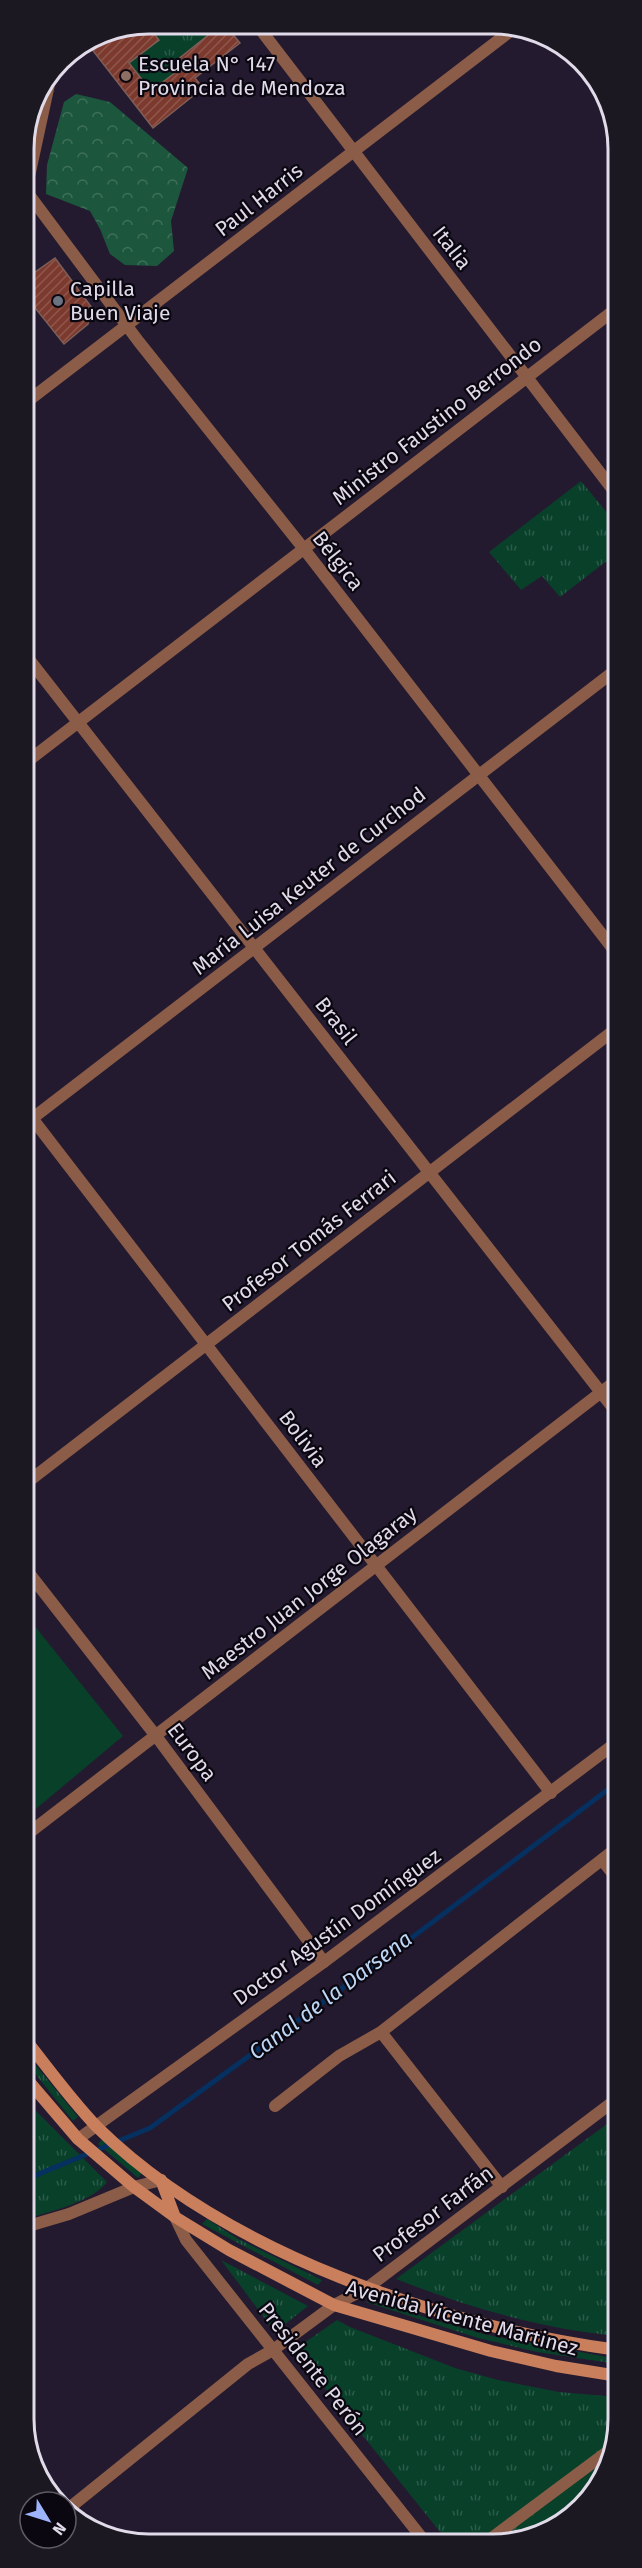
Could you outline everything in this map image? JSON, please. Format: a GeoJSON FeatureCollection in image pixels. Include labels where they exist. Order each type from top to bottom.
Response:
{"type":"FeatureCollection","features":[{"type":"Feature","properties":{"kind":"main road","name":"Avenida Vicente Martinez"},"geometry":{"type":"LineString","coordinates":[[34,2050],[97,2127],[161,2180],[263,2242],[389,2297],[503,2329],[607,2348]]}},
{"type":"Feature","properties":{"kind":"main road","name":"Avenida Vicente Martinez"},"geometry":{"type":"LineString","coordinates":[[34,2088],[78,2139],[134,2187],[175,2217],[229,2250],[334,2305],[491,2351],[556,2366],[607,2374]]}},
{"type":"Feature","properties":{"kind":"main road"},"geometry":{"type":"LineString","coordinates":[[161,2180],[175,2217]]}},
{"type":"Feature","properties":{"kind":"street","name":"Italia"},"geometry":{"type":"LineString","coordinates":[[264,34],[608,483]]}},
{"type":"Feature","properties":{"kind":"street","name":"Paul Harris"},"geometry":{"type":"LineString","coordinates":[[35,396],[505,36]]}},
{"type":"Feature","properties":{"kind":"street"},"geometry":{"type":"LineString","coordinates":[[35,150],[46,98]]}},
{"type":"Feature","properties":{"kind":"street","name":"Bélgica"},"geometry":{"type":"LineString","coordinates":[[35,210],[304,549],[608,942]]}},
{"type":"Feature","properties":{"kind":"street","name":"Ministro Faustino Berrondo"},"geometry":{"type":"LineString","coordinates":[[35,756],[608,315]]}},
{"type":"Feature","properties":{"kind":"street","name":"Brasil"},"geometry":{"type":"LineString","coordinates":[[35,666],[80,721],[429,1173],[607,1400]]}},
{"type":"Feature","properties":{"kind":"street","name":"María Luisa Keuter de Curchod"},"geometry":{"type":"LineString","coordinates":[[35,1111],[255,947],[608,676]]}},
{"type":"Feature","properties":{"kind":"street","name":"Profesor Tomás Ferrari"},"geometry":{"type":"LineString","coordinates":[[34,1478],[608,1035]]}},
{"type":"Feature","properties":{"kind":"street","name":"Bolivia"},"geometry":{"type":"LineString","coordinates":[[35,1127],[551,1793]]}},
{"type":"Feature","properties":{"kind":"street","name":"Maestro Juan Jorge Olagaray"},"geometry":{"type":"LineString","coordinates":[[34,1829],[607,1388]]}},
{"type":"Feature","properties":{"kind":"street","name":"Europa"},"geometry":{"type":"LineString","coordinates":[[34,1580],[156,1736],[324,1962]]}},
{"type":"Feature","properties":{"kind":"street","name":"Doctor Agustín Domínguez"},"geometry":{"type":"LineString","coordinates":[[78,2139],[324,1962],[607,1750]]}},
{"type":"Feature","properties":{"kind":"street"},"geometry":{"type":"LineString","coordinates":[[275,2106],[339,2056],[381,2032],[607,1856]]}},
{"type":"Feature","properties":{"kind":"street"},"geometry":{"type":"LineString","coordinates":[[602,1860],[607,1867]]}},
{"type":"Feature","properties":{"kind":"street"},"geometry":{"type":"LineString","coordinates":[[381,2032],[502,2187]]}},
{"type":"Feature","properties":{"kind":"street","name":"Profesor Farfán"},"geometry":{"type":"LineString","coordinates":[[78,2501],[248,2364],[273,2350],[334,2305],[368,2288],[607,2106]]}},
{"type":"Feature","properties":{"kind":"street"},"geometry":{"type":"LineString","coordinates":[[34,2224],[69,2214],[134,2187],[161,2180]]}},
{"type":"Feature","properties":{"kind":"street","name":"Presidente Perón"},"geometry":{"type":"LineString","coordinates":[[175,2217],[186,2240],[419,2534]]}},
{"type":"Feature","properties":{"kind":"street"},"geometry":{"type":"LineString","coordinates":[[496,2534],[601,2457]]}},
{"type":"Feature","properties":{"kind":"green space"},"geometry":{"type":"Polygon","coordinates":[[[209,34],[176,60],[181,68],[173,75],[178,81],[156,98],[129,63],[158,40],[155,35],[209,34]]]}},
{"type":"Feature","properties":{"kind":"green space"},"geometry":{"type":"Polygon","coordinates":[[[76,94],[110,102],[188,168],[171,221],[174,251],[157,266],[125,265],[110,254],[90,211],[46,194],[47,165],[64,102],[76,94]]]}},
{"type":"Feature","properties":{"kind":"green space"},"geometry":{"type":"Polygon","coordinates":[[[581,481],[608,514],[608,560],[560,597],[542,576],[521,590],[489,552],[581,481]]]}},
{"type":"Feature","properties":{"kind":"green space"},"geometry":{"type":"Polygon","coordinates":[[[34,1626],[123,1736],[34,1810],[34,1626]]]}},
{"type":"Feature","properties":{"kind":"green space"},"geometry":{"type":"Polygon","coordinates":[[[34,2063],[78,2117],[73,2121],[34,2072],[34,2063]]]}},
{"type":"Feature","properties":{"kind":"green space"},"geometry":{"type":"Polygon","coordinates":[[[34,2109],[107,2182],[81,2201],[34,2216],[34,2109]]]}},
{"type":"Feature","properties":{"kind":"green space"},"geometry":{"type":"Polygon","coordinates":[[[607,2124],[607,2335],[561,2328],[505,2315],[450,2299],[396,2279],[607,2124]]]}},
{"type":"Feature","properties":{"kind":"green space"},"geometry":{"type":"Polygon","coordinates":[[[103,2138],[143,2172],[138,2178],[98,2144],[103,2138]]]}},
{"type":"Feature","properties":{"kind":"green space"},"geometry":{"type":"Polygon","coordinates":[[[207,2219],[238,2239],[322,2280],[318,2285],[202,2224],[207,2219]]]}},
{"type":"Feature","properties":{"kind":"green space"},"geometry":{"type":"Polygon","coordinates":[[[221,2260],[308,2306],[275,2332],[221,2260]]]}},
{"type":"Feature","properties":{"kind":"green space"},"geometry":{"type":"Polygon","coordinates":[[[372,2298],[424,2317],[487,2335],[607,2357],[607,2362],[537,2352],[478,2338],[366,2302],[372,2298]]]}},
{"type":"Feature","properties":{"kind":"green space"},"geometry":{"type":"Polygon","coordinates":[[[337,2320],[455,2368],[498,2380],[559,2392],[607,2396],[607,2426],[599,2463],[579,2494],[563,2510],[544,2522],[508,2533],[442,2534],[294,2350],[337,2320]]]}},
{"type":"Feature","properties":{"kind":"building","name":"Escuela N° 147 Provincia de Mendoza"},"geometry":{"type":"Polygon","coordinates":[[[156,34],[159,40],[129,63],[151,91],[181,68],[176,61],[210,34],[232,34],[240,43],[195,78],[203,88],[153,128],[92,50],[119,38],[156,34]]]}},
{"type":"Feature","properties":{"kind":"building","name":"Capilla Buen Viaje"},"geometry":{"type":"Polygon","coordinates":[[[55,258],[92,308],[88,324],[64,344],[35,308],[35,272],[55,258]]]}},
{"type":"Feature","properties":{"kind":"waterway","name":"Canal de la Darsena"},"geometry":{"type":"LineString","coordinates":[[34,2176],[150,2128],[422,1930],[607,1790]]}},
{"type":"Feature","properties":{"kind":"place","name":"Escuela N° 147 Provincia de Mendoza"},"geometry":{"type":"Point","coordinates":[126,76]}},
{"type":"Feature","properties":{"kind":"place","name":"Capilla Buen Viaje"},"geometry":{"type":"Point","coordinates":[58,301]}}]}
